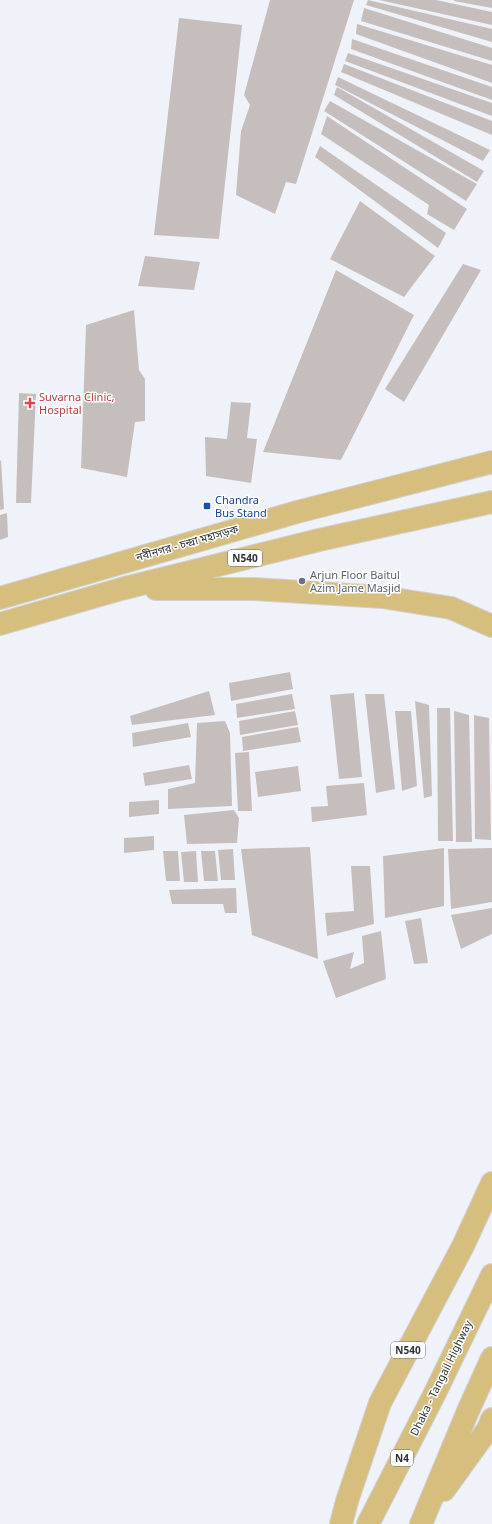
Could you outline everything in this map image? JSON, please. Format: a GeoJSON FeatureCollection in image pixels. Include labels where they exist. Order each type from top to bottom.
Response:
{"type":"FeatureCollection","features":[{"type":"Feature","properties":{"kind":"highway","name":"নবীনগর - চন্দ্রা মহাসড়ক"},"geometry":{"type":"LineString","coordinates":[[0,598],[297,512],[492,462]]}},
{"type":"Feature","properties":{"kind":"highway","name":"N540"},"geometry":{"type":"LineString","coordinates":[[0,624],[121,589],[319,540],[492,502]]}},
{"type":"Feature","properties":{"kind":"highway","name":"N540"},"geometry":{"type":"LineString","coordinates":[[121,589],[254,588],[382,597],[451,608],[492,626]]}},
{"type":"Feature","properties":{"kind":"highway","name":"N540"},"geometry":{"type":"LineString","coordinates":[[341,1524],[347,1500],[380,1403],[463,1246],[492,1183]]}},
{"type":"Feature","properties":{"kind":"highway","name":"Dhaka - Tangail Highway"},"geometry":{"type":"LineString","coordinates":[[368,1524],[435,1393],[492,1274]]}},
{"type":"Feature","properties":{"kind":"highway"},"geometry":{"type":"LineString","coordinates":[[421,1524],[468,1411],[492,1358]]}},
{"type":"Feature","properties":{"kind":"highway"},"geometry":{"type":"LineString","coordinates":[[421,1524],[488,1429],[492,1419]]}},
{"type":"Feature","properties":{"kind":"building"},"geometry":{"type":"Polygon","coordinates":[[[270,0],[354,0],[296,184],[286,182],[275,214],[236,195],[241,131],[250,105],[244,95],[270,0]]]}},
{"type":"Feature","properties":{"kind":"building"},"geometry":{"type":"Polygon","coordinates":[[[368,0],[492,29],[492,42],[366,5],[368,0]]]}},
{"type":"Feature","properties":{"kind":"building"},"geometry":{"type":"Polygon","coordinates":[[[379,0],[436,0],[492,12],[492,25],[379,0]]]}},
{"type":"Feature","properties":{"kind":"building"},"geometry":{"type":"Polygon","coordinates":[[[492,0],[492,8],[454,1],[492,0]]]}},
{"type":"Feature","properties":{"kind":"building"},"geometry":{"type":"Polygon","coordinates":[[[364,8],[492,48],[492,61],[361,21],[364,8]]]}},
{"type":"Feature","properties":{"kind":"building"},"geometry":{"type":"Polygon","coordinates":[[[179,18],[242,25],[219,239],[154,235],[179,18]]]}},
{"type":"Feature","properties":{"kind":"building"},"geometry":{"type":"Polygon","coordinates":[[[357,24],[492,65],[492,83],[356,34],[357,24]]]}},
{"type":"Feature","properties":{"kind":"building"},"geometry":{"type":"Polygon","coordinates":[[[352,39],[492,87],[492,100],[351,49],[352,39]]]}},
{"type":"Feature","properties":{"kind":"building"},"geometry":{"type":"Polygon","coordinates":[[[348,53],[492,103],[492,116],[345,61],[348,53]]]}},
{"type":"Feature","properties":{"kind":"building"},"geometry":{"type":"Polygon","coordinates":[[[344,64],[492,121],[492,135],[341,72],[344,64]]]}},
{"type":"Feature","properties":{"kind":"building"},"geometry":{"type":"Polygon","coordinates":[[[338,77],[490,150],[483,161],[335,85],[338,77]]]}},
{"type":"Feature","properties":{"kind":"building"},"geometry":{"type":"Polygon","coordinates":[[[337,87],[484,171],[477,182],[334,95],[337,87]]]}},
{"type":"Feature","properties":{"kind":"building"},"geometry":{"type":"Polygon","coordinates":[[[330,101],[477,184],[466,201],[324,111],[330,101]]]}},
{"type":"Feature","properties":{"kind":"building"},"geometry":{"type":"Polygon","coordinates":[[[327,116],[467,209],[454,230],[427,214],[429,205],[321,134],[327,116]]]}},
{"type":"Feature","properties":{"kind":"building"},"geometry":{"type":"Polygon","coordinates":[[[320,146],[446,233],[438,248],[315,157],[320,146]]]}},
{"type":"Feature","properties":{"kind":"building"},"geometry":{"type":"Polygon","coordinates":[[[360,201],[435,256],[404,297],[330,259],[360,201]]]}},
{"type":"Feature","properties":{"kind":"building"},"geometry":{"type":"Polygon","coordinates":[[[145,256],[200,262],[194,290],[138,286],[145,256]]]}},
{"type":"Feature","properties":{"kind":"building"},"geometry":{"type":"Polygon","coordinates":[[[463,264],[481,270],[404,402],[385,389],[463,264]]]}},
{"type":"Feature","properties":{"kind":"building"},"geometry":{"type":"Polygon","coordinates":[[[336,270],[414,315],[341,460],[263,452],[336,270]]]}},
{"type":"Feature","properties":{"kind":"building"},"geometry":{"type":"Polygon","coordinates":[[[134,310],[139,370],[145,379],[145,421],[135,422],[127,477],[81,468],[86,325],[134,310]]]}},
{"type":"Feature","properties":{"kind":"building"},"geometry":{"type":"Polygon","coordinates":[[[19,393],[36,394],[31,503],[16,503],[19,393]]]}},
{"type":"Feature","properties":{"kind":"building"},"geometry":{"type":"Polygon","coordinates":[[[231,402],[251,403],[247,438],[257,439],[251,483],[206,476],[205,437],[227,439],[231,402]]]}},
{"type":"Feature","properties":{"kind":"building"},"geometry":{"type":"Polygon","coordinates":[[[1,460],[4,509],[0,510],[0,461],[1,460]]]}},
{"type":"Feature","properties":{"kind":"building"},"geometry":{"type":"Polygon","coordinates":[[[7,513],[8,537],[0,540],[0,515],[7,513]]]}},
{"type":"Feature","properties":{"kind":"building"},"geometry":{"type":"Polygon","coordinates":[[[290,672],[293,689],[231,701],[229,683],[290,672]]]}},
{"type":"Feature","properties":{"kind":"building"},"geometry":{"type":"Polygon","coordinates":[[[209,691],[215,715],[132,725],[130,716],[209,691]]]}},
{"type":"Feature","properties":{"kind":"building"},"geometry":{"type":"Polygon","coordinates":[[[354,693],[362,777],[339,779],[330,695],[354,693]]]}},
{"type":"Feature","properties":{"kind":"building"},"geometry":{"type":"Polygon","coordinates":[[[292,694],[295,709],[237,718],[236,704],[292,694]]]}},
{"type":"Feature","properties":{"kind":"building"},"geometry":{"type":"Polygon","coordinates":[[[365,694],[384,694],[395,789],[376,793],[365,694]]]}},
{"type":"Feature","properties":{"kind":"building"},"geometry":{"type":"Polygon","coordinates":[[[415,701],[429,705],[432,796],[424,798],[415,701]]]}},
{"type":"Feature","properties":{"kind":"building"},"geometry":{"type":"Polygon","coordinates":[[[437,708],[450,708],[453,841],[438,841],[437,708]]]}},
{"type":"Feature","properties":{"kind":"building"},"geometry":{"type":"Polygon","coordinates":[[[295,711],[298,725],[240,735],[239,721],[295,711]]]}},
{"type":"Feature","properties":{"kind":"building"},"geometry":{"type":"Polygon","coordinates":[[[395,711],[411,711],[417,786],[402,791],[395,711]]]}},
{"type":"Feature","properties":{"kind":"building"},"geometry":{"type":"Polygon","coordinates":[[[454,711],[469,715],[472,842],[456,842],[454,711]]]}},
{"type":"Feature","properties":{"kind":"building"},"geometry":{"type":"Polygon","coordinates":[[[474,715],[489,718],[491,840],[475,839],[474,715]]]}},
{"type":"Feature","properties":{"kind":"building"},"geometry":{"type":"Polygon","coordinates":[[[225,721],[230,733],[232,806],[168,809],[168,789],[195,783],[197,723],[225,721]]]}},
{"type":"Feature","properties":{"kind":"building"},"geometry":{"type":"Polygon","coordinates":[[[188,723],[191,737],[133,747],[132,733],[188,723]]]}},
{"type":"Feature","properties":{"kind":"building"},"geometry":{"type":"Polygon","coordinates":[[[298,727],[301,742],[243,751],[242,737],[298,727]]]}},
{"type":"Feature","properties":{"kind":"building"},"geometry":{"type":"Polygon","coordinates":[[[249,752],[252,811],[238,811],[235,753],[249,752]]]}},
{"type":"Feature","properties":{"kind":"building"},"geometry":{"type":"Polygon","coordinates":[[[189,765],[192,779],[145,786],[143,773],[189,765]]]}},
{"type":"Feature","properties":{"kind":"building"},"geometry":{"type":"Polygon","coordinates":[[[298,766],[301,791],[258,797],[255,772],[298,766]]]}},
{"type":"Feature","properties":{"kind":"building"},"geometry":{"type":"Polygon","coordinates":[[[364,783],[367,815],[312,822],[311,807],[328,806],[326,786],[364,783]]]}},
{"type":"Feature","properties":{"kind":"building"},"geometry":{"type":"Polygon","coordinates":[[[159,800],[159,814],[129,817],[129,802],[159,800]]]}},
{"type":"Feature","properties":{"kind":"building"},"geometry":{"type":"Polygon","coordinates":[[[234,810],[239,818],[237,843],[187,844],[184,815],[234,810]]]}},
{"type":"Feature","properties":{"kind":"building"},"geometry":{"type":"Polygon","coordinates":[[[154,836],[154,850],[124,853],[124,838],[154,836]]]}},
{"type":"Feature","properties":{"kind":"building"},"geometry":{"type":"Polygon","coordinates":[[[310,847],[318,959],[252,935],[241,849],[310,847]]]}},
{"type":"Feature","properties":{"kind":"building"},"geometry":{"type":"Polygon","coordinates":[[[444,848],[444,906],[385,918],[383,856],[444,848]]]}},
{"type":"Feature","properties":{"kind":"building"},"geometry":{"type":"Polygon","coordinates":[[[492,848],[492,902],[451,909],[448,849],[492,848]]]}},
{"type":"Feature","properties":{"kind":"building"},"geometry":{"type":"Polygon","coordinates":[[[233,849],[235,880],[221,880],[218,850],[233,849]]]}},
{"type":"Feature","properties":{"kind":"building"},"geometry":{"type":"Polygon","coordinates":[[[163,851],[178,851],[180,881],[166,881],[163,851]]]}},
{"type":"Feature","properties":{"kind":"building"},"geometry":{"type":"Polygon","coordinates":[[[196,851],[198,882],[184,882],[181,852],[196,851]]]}},
{"type":"Feature","properties":{"kind":"building"},"geometry":{"type":"Polygon","coordinates":[[[201,851],[215,851],[218,881],[204,881],[201,851]]]}},
{"type":"Feature","properties":{"kind":"building"},"geometry":{"type":"Polygon","coordinates":[[[351,866],[370,866],[374,924],[327,936],[325,913],[354,911],[351,866]]]}},
{"type":"Feature","properties":{"kind":"building"},"geometry":{"type":"Polygon","coordinates":[[[236,888],[237,913],[225,913],[223,904],[172,904],[169,890],[236,888]]]}},
{"type":"Feature","properties":{"kind":"building"},"geometry":{"type":"Polygon","coordinates":[[[492,908],[492,934],[461,949],[451,915],[492,908]]]}},
{"type":"Feature","properties":{"kind":"building"},"geometry":{"type":"Polygon","coordinates":[[[421,918],[428,963],[414,964],[405,921],[421,918]]]}},
{"type":"Feature","properties":{"kind":"building"},"geometry":{"type":"Polygon","coordinates":[[[381,931],[386,979],[336,998],[323,961],[354,952],[350,969],[364,963],[362,936],[381,931]]]}},
{"type":"Feature","properties":{"kind":"place","name":"Suvarna Clinic, Hospital"},"geometry":{"type":"Point","coordinates":[30,403]}},
{"type":"Feature","properties":{"kind":"place","name":"Chandra Bus Stand"},"geometry":{"type":"Point","coordinates":[207,506]}},
{"type":"Feature","properties":{"kind":"place","name":"Arjun Floor Baitul Azim Jame Masjid"},"geometry":{"type":"Point","coordinates":[302,581]}}]}
